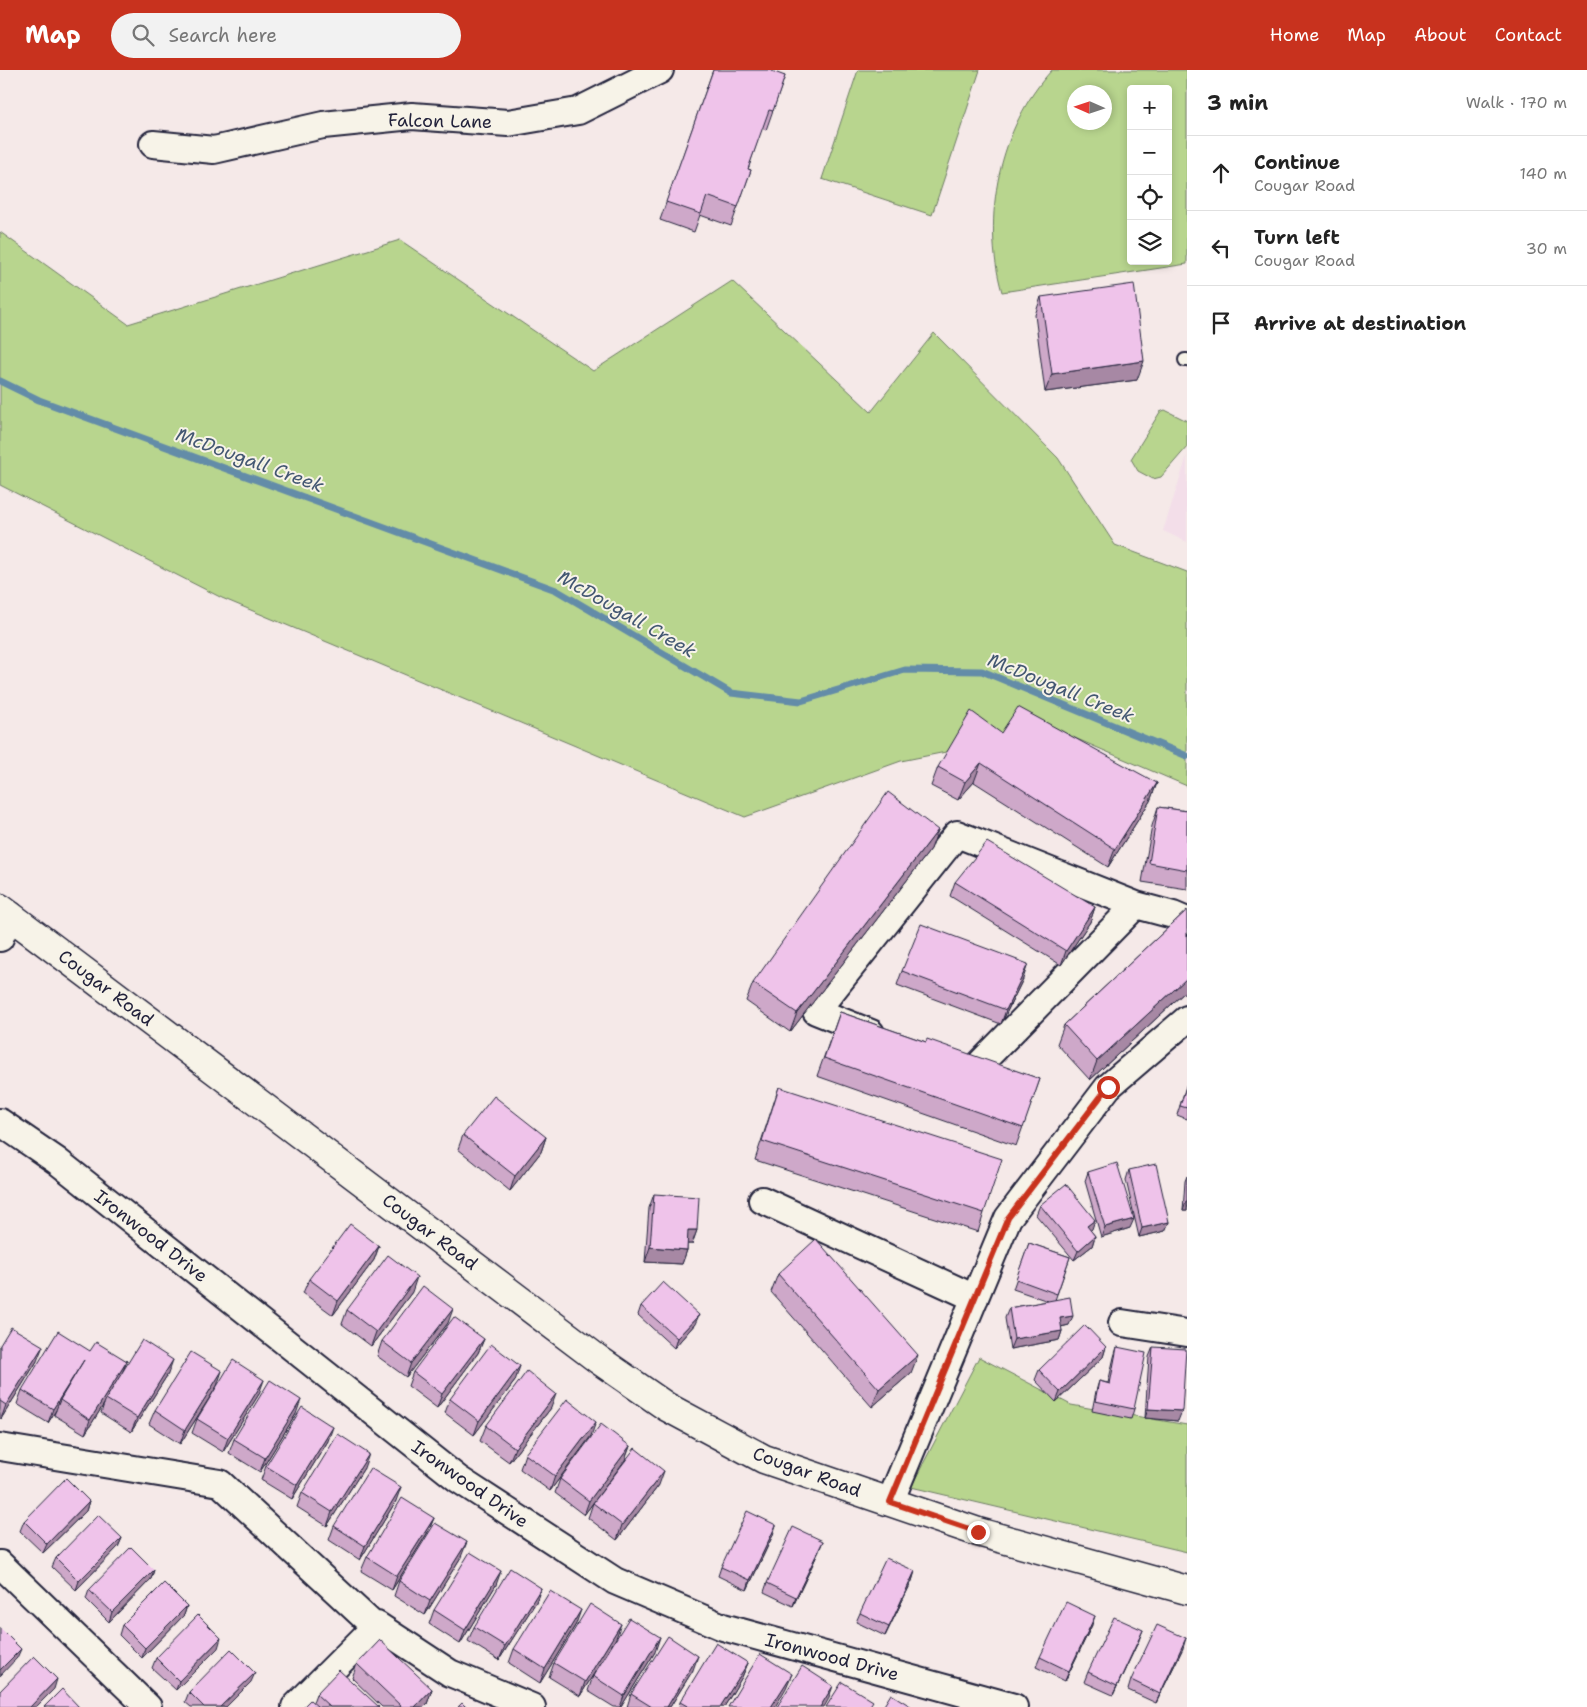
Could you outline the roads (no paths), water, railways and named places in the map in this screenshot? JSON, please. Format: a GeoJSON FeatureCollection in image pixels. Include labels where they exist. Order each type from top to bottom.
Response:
{"type":"FeatureCollection","features":[{"type":"Feature","properties":{"kind":"street","name":"Falcon Lane"},"geometry":{"type":"LineString","coordinates":[[153,144],[214,150],[323,125],[412,116],[508,123],[578,111],[660,70]]}},
{"type":"Feature","properties":{"kind":"street"},"geometry":{"type":"LineString","coordinates":[[889,1040],[816,1011],[957,834],[1136,905],[1187,920]]}},
{"type":"Feature","properties":{"kind":"street"},"geometry":{"type":"LineString","coordinates":[[935,1058],[971,1073],[1136,905]]}},
{"type":"Feature","properties":{"kind":"street","name":"Cougar Road"},"geometry":{"type":"LineString","coordinates":[[3,920],[599,1360],[667,1407],[764,1459],[978,1532],[1187,1590]]}},
{"type":"Feature","properties":{"kind":"street"},"geometry":{"type":"LineString","coordinates":[[890,1502],[1008,1218],[1108,1087],[1187,1019]]}},
{"type":"Feature","properties":{"kind":"street","name":"Ironwood Drive"},"geometry":{"type":"LineString","coordinates":[[0,1122],[57,1161],[458,1480],[615,1581],[723,1627],[1014,1707]]}},
{"type":"Feature","properties":{"kind":"street"},"geometry":{"type":"LineString","coordinates":[[762,1200],[975,1298]]}},
{"type":"Feature","properties":{"kind":"street"},"geometry":{"type":"LineString","coordinates":[[1122,1323],[1187,1333]]}},
{"type":"Feature","properties":{"kind":"street"},"geometry":{"type":"LineString","coordinates":[[0,1447],[220,1483],[373,1625]]}},
{"type":"Feature","properties":{"kind":"street"},"geometry":{"type":"LineString","coordinates":[[0,1564],[148,1707]]}},
{"type":"Feature","properties":{"kind":"street"},"geometry":{"type":"LineString","coordinates":[[295,1707],[377,1626],[450,1673],[532,1707]]}},
{"type":"Feature","properties":{"kind":"waterway","name":"McDougall Creek"},"geometry":{"type":"LineString","coordinates":[[0,381],[39,400],[556,590],[731,693],[801,701],[905,670],[982,671],[1187,756]]}}]}
